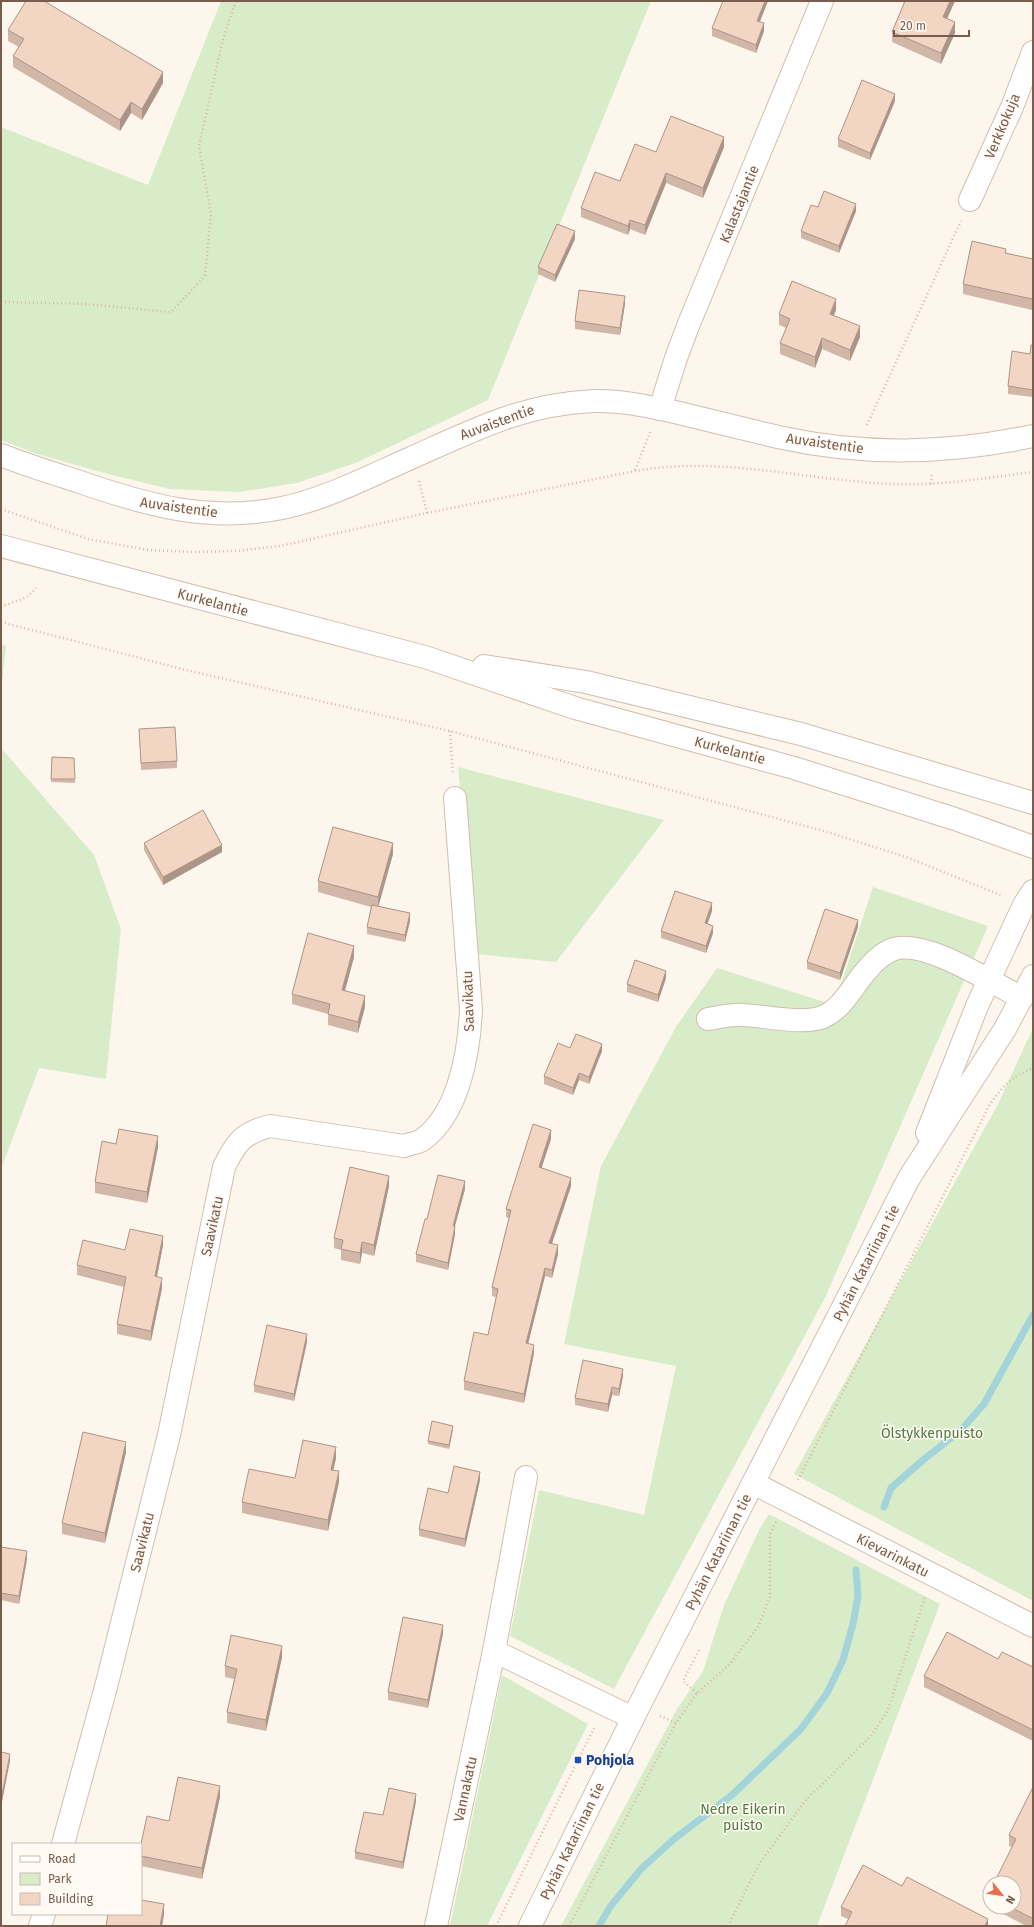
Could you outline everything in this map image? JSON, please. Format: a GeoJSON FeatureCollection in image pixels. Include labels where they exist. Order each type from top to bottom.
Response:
{"type":"FeatureCollection","features":[{"type":"Feature","properties":{"kind":"street","name":"Kalastajantie"},"geometry":{"type":"LineString","coordinates":[[660,409],[676,358],[693,312],[822,1]]}},
{"type":"Feature","properties":{"kind":"street","name":"Verkkokuja"},"geometry":{"type":"LineString","coordinates":[[970,200],[1012,107],[1033,52]]}},
{"type":"Feature","properties":{"kind":"street","name":"Auvaistentie"},"geometry":{"type":"LineString","coordinates":[[1,455],[136,502],[194,512],[223,514],[254,513],[284,508],[345,487],[507,416],[540,407],[569,402],[598,401],[628,403],[779,437],[856,449],[892,451],[930,450],[969,447],[1033,436]]}},
{"type":"Feature","properties":{"kind":"street","name":"Kurkelantie"},"geometry":{"type":"LineString","coordinates":[[1,546],[425,657],[575,708],[801,770],[955,819],[1033,847]]}},
{"type":"Feature","properties":{"kind":"street","name":"Kurkelantie"},"geometry":{"type":"LineString","coordinates":[[425,657],[586,682],[801,734],[1033,803]]}},
{"type":"Feature","properties":{"kind":"street","name":"Saavikatu"},"geometry":{"type":"LineString","coordinates":[[63,1843],[107,1683],[158,1478],[224,1167],[231,1153],[239,1141],[247,1135],[270,1126],[404,1146],[420,1141],[434,1130],[443,1118],[452,1100],[464,1066],[470,1036],[471,1010],[455,798]]}},
{"type":"Feature","properties":{"kind":"street","name":"Pyhän Katariinan tie"},"geometry":{"type":"LineString","coordinates":[[530,1926],[633,1718],[909,1178],[977,1006],[1028,898]]}},
{"type":"Feature","properties":{"kind":"street"},"geometry":{"type":"LineString","coordinates":[[708,1019],[744,1014],[780,1020],[822,1018],[836,1009],[880,956],[894,949],[912,948],[932,952],[1022,998]]}},
{"type":"Feature","properties":{"kind":"street","name":"Pyhän Katariinan tie"},"geometry":{"type":"LineString","coordinates":[[909,1178],[1005,1029],[1033,976]]}},
{"type":"Feature","properties":{"kind":"street","name":"Vannakatu"},"geometry":{"type":"LineString","coordinates":[[436,1926],[494,1651],[526,1478]]}},
{"type":"Feature","properties":{"kind":"street","name":"Kievarinkatu"},"geometry":{"type":"LineString","coordinates":[[753,1483],[1033,1626]]}},
{"type":"Feature","properties":{"kind":"street"},"geometry":{"type":"LineString","coordinates":[[494,1651],[633,1718]]}},
{"type":"Feature","properties":{"kind":"street"},"geometry":{"type":"LineString","coordinates":[[40,1926],[44,1915]]}},
{"type":"Feature","properties":{"kind":"path"},"geometry":{"type":"LineString","coordinates":[[1,302],[85,304],[171,312],[204,276],[211,214],[200,146],[223,39],[236,1]]}},
{"type":"Feature","properties":{"kind":"path"},"geometry":{"type":"LineString","coordinates":[[856,449],[970,200]]}},
{"type":"Feature","properties":{"kind":"path"},"geometry":{"type":"LineString","coordinates":[[635,471],[660,409]]}},
{"type":"Feature","properties":{"kind":"path"},"geometry":{"type":"LineString","coordinates":[[412,457],[427,513]]}},
{"type":"Feature","properties":{"kind":"path"},"geometry":{"type":"LineString","coordinates":[[1,509],[88,539],[148,550],[201,552],[236,551],[280,546],[427,513],[635,471],[666,467],[710,466],[830,479],[923,484],[955,483],[1033,472]]}},
{"type":"Feature","properties":{"kind":"path"},"geometry":{"type":"LineString","coordinates":[[1,607],[27,597],[36,588]]}},
{"type":"Feature","properties":{"kind":"path"},"geometry":{"type":"LineString","coordinates":[[1,622],[186,670],[450,731],[824,831],[1028,898]]}},
{"type":"Feature","properties":{"kind":"path"},"geometry":{"type":"LineString","coordinates":[[450,731],[455,798]]}},
{"type":"Feature","properties":{"kind":"path"},"geometry":{"type":"LineString","coordinates":[[728,1926],[759,1864],[805,1801],[871,1736],[888,1710],[932,1575]]}},
{"type":"Feature","properties":{"kind":"path"},"geometry":{"type":"LineString","coordinates":[[697,1693],[682,1681],[699,1650]]}},
{"type":"Feature","properties":{"kind":"path"},"geometry":{"type":"LineString","coordinates":[[496,1926],[606,1705]]}},
{"type":"Feature","properties":{"kind":"green space"},"geometry":{"type":"Polygon","coordinates":[[[221,1],[651,1],[488,400],[358,462],[297,483],[239,492],[170,489],[104,473],[37,454],[1,440],[1,127],[148,185],[221,1]]]}},
{"type":"Feature","properties":{"kind":"green space"},"geometry":{"type":"Polygon","coordinates":[[[1,644],[6,646],[1,691],[1,644]]]}},
{"type":"Feature","properties":{"kind":"green space"},"geometry":{"type":"Polygon","coordinates":[[[1,748],[94,855],[121,929],[106,1079],[39,1068],[1,1169],[1,748]]]}},
{"type":"Feature","properties":{"kind":"green space"},"geometry":{"type":"Polygon","coordinates":[[[458,767],[664,820],[556,962],[476,954],[458,767]]]}},
{"type":"Feature","properties":{"kind":"green space"},"geometry":{"type":"Polygon","coordinates":[[[873,887],[988,926],[825,1298],[614,1689],[510,1636],[539,1490],[644,1515],[676,1366],[564,1344],[601,1166],[676,1027],[717,968],[834,1005],[873,887]]]}},
{"type":"Feature","properties":{"kind":"green space","name":"Ölstykkenpuisto"},"geometry":{"type":"Polygon","coordinates":[[[1033,1028],[1033,1601],[794,1474],[998,1104],[1033,1028]]]}},
{"type":"Feature","properties":{"kind":"green space","name":"Nedre Eikerin puisto"},"geometry":{"type":"Polygon","coordinates":[[[769,1514],[940,1604],[817,1926],[561,1926],[677,1709],[703,1671],[724,1605],[760,1528],[769,1514]]]}},
{"type":"Feature","properties":{"kind":"green space"},"geometry":{"type":"Polygon","coordinates":[[[502,1675],[588,1724],[487,1926],[450,1926],[502,1675]]]}},
{"type":"Feature","properties":{"kind":"building"},"geometry":{"type":"Polygon","coordinates":[[[26,1],[44,1],[163,72],[142,109],[131,102],[120,120],[13,56],[24,39],[8,30],[26,1]]]}},
{"type":"Feature","properties":{"kind":"building"},"geometry":{"type":"Polygon","coordinates":[[[723,1],[765,1],[757,21],[764,23],[756,45],[712,28],[723,1]]]}},
{"type":"Feature","properties":{"kind":"building"},"geometry":{"type":"Polygon","coordinates":[[[905,1],[950,1],[943,17],[955,22],[941,53],[892,32],[905,1]]]}},
{"type":"Feature","properties":{"kind":"building"},"geometry":{"type":"Polygon","coordinates":[[[862,80],[895,94],[870,153],[838,139],[862,80]]]}},
{"type":"Feature","properties":{"kind":"building"},"geometry":{"type":"Polygon","coordinates":[[[671,116],[724,137],[703,188],[666,173],[645,225],[630,220],[628,226],[581,208],[595,172],[620,181],[635,144],[656,152],[671,116]]]}},
{"type":"Feature","properties":{"kind":"building"},"geometry":{"type":"Polygon","coordinates":[[[824,191],[856,204],[839,246],[801,231],[811,205],[818,207],[824,191]]]}},
{"type":"Feature","properties":{"kind":"building"},"geometry":{"type":"Polygon","coordinates":[[[557,224],[575,231],[555,275],[538,267],[557,224]]]}},
{"type":"Feature","properties":{"kind":"building"},"geometry":{"type":"Polygon","coordinates":[[[972,241],[1006,249],[1005,253],[1033,259],[1032,299],[963,284],[972,241]]]}},
{"type":"Feature","properties":{"kind":"building"},"geometry":{"type":"Polygon","coordinates":[[[792,281],[836,299],[830,314],[860,326],[850,350],[822,338],[815,357],[780,343],[790,319],[779,314],[792,281]]]}},
{"type":"Feature","properties":{"kind":"building"},"geometry":{"type":"Polygon","coordinates":[[[579,290],[625,296],[620,328],[575,321],[579,290]]]}},
{"type":"Feature","properties":{"kind":"building"},"geometry":{"type":"Polygon","coordinates":[[[1031,345],[1033,345],[1033,390],[1008,386],[1012,351],[1030,354],[1031,345]]]}},
{"type":"Feature","properties":{"kind":"building"},"geometry":{"type":"Polygon","coordinates":[[[175,727],[177,761],[141,763],[139,729],[175,727]]]}},
{"type":"Feature","properties":{"kind":"building"},"geometry":{"type":"Polygon","coordinates":[[[52,757],[74,758],[75,779],[51,779],[52,757]]]}},
{"type":"Feature","properties":{"kind":"building"},"geometry":{"type":"Polygon","coordinates":[[[203,810],[222,845],[163,877],[144,843],[203,810]]]}},
{"type":"Feature","properties":{"kind":"building"},"geometry":{"type":"Polygon","coordinates":[[[333,827],[393,843],[378,897],[318,881],[333,827]]]}},
{"type":"Feature","properties":{"kind":"building"},"geometry":{"type":"Polygon","coordinates":[[[675,891],[712,903],[705,923],[713,926],[706,946],[661,931],[675,891]]]}},
{"type":"Feature","properties":{"kind":"building"},"geometry":{"type":"Polygon","coordinates":[[[372,905],[410,913],[405,935],[367,927],[372,905]]]}},
{"type":"Feature","properties":{"kind":"building"},"geometry":{"type":"Polygon","coordinates":[[[825,909],[858,920],[840,973],[807,962],[825,909]]]}},
{"type":"Feature","properties":{"kind":"building"},"geometry":{"type":"Polygon","coordinates":[[[308,933],[354,946],[342,990],[365,996],[358,1022],[328,1014],[330,1004],[292,994],[308,933]]]}},
{"type":"Feature","properties":{"kind":"building"},"geometry":{"type":"Polygon","coordinates":[[[635,960],[666,971],[658,995],[627,984],[635,960]]]}},
{"type":"Feature","properties":{"kind":"building"},"geometry":{"type":"Polygon","coordinates":[[[576,1034],[602,1044],[589,1077],[579,1073],[573,1088],[544,1076],[558,1043],[570,1048],[576,1034]]]}},
{"type":"Feature","properties":{"kind":"building"},"geometry":{"type":"Polygon","coordinates":[[[533,1124],[551,1130],[539,1167],[571,1178],[549,1243],[558,1245],[552,1270],[545,1268],[526,1343],[534,1345],[524,1394],[464,1381],[474,1332],[488,1335],[498,1289],[492,1287],[511,1210],[506,1209],[533,1124]]]}},
{"type":"Feature","properties":{"kind":"building"},"geometry":{"type":"Polygon","coordinates":[[[119,1129],[158,1136],[147,1192],[95,1182],[102,1141],[116,1144],[119,1129]]]}},
{"type":"Feature","properties":{"kind":"building"},"geometry":{"type":"Polygon","coordinates":[[[350,1167],[389,1176],[374,1245],[362,1242],[360,1253],[341,1249],[343,1240],[334,1238],[350,1167]]]}},
{"type":"Feature","properties":{"kind":"building"},"geometry":{"type":"Polygon","coordinates":[[[438,1175],[465,1181],[453,1226],[455,1226],[448,1263],[416,1254],[425,1219],[427,1219],[438,1175]]]}},
{"type":"Feature","properties":{"kind":"building"},"geometry":{"type":"Polygon","coordinates":[[[130,1229],[163,1236],[155,1276],[162,1278],[151,1331],[117,1324],[126,1277],[77,1265],[83,1240],[125,1250],[130,1229]]]}},
{"type":"Feature","properties":{"kind":"building"},"geometry":{"type":"Polygon","coordinates":[[[267,1325],[307,1334],[294,1394],[254,1385],[267,1325]]]}},
{"type":"Feature","properties":{"kind":"building"},"geometry":{"type":"Polygon","coordinates":[[[583,1360],[623,1369],[619,1389],[612,1387],[608,1404],[575,1398],[583,1360]]]}},
{"type":"Feature","properties":{"kind":"building"},"geometry":{"type":"Polygon","coordinates":[[[432,1421],[453,1426],[449,1445],[428,1441],[432,1421]]]}},
{"type":"Feature","properties":{"kind":"building"},"geometry":{"type":"Polygon","coordinates":[[[83,1432],[126,1442],[105,1533],[62,1523],[83,1432]]]}},
{"type":"Feature","properties":{"kind":"building"},"geometry":{"type":"Polygon","coordinates":[[[303,1440],[336,1447],[331,1470],[339,1471],[328,1520],[242,1502],[249,1469],[295,1478],[303,1440]]]}},
{"type":"Feature","properties":{"kind":"building"},"geometry":{"type":"Polygon","coordinates":[[[454,1466],[480,1472],[465,1539],[419,1529],[428,1488],[448,1493],[454,1466]]]}},
{"type":"Feature","properties":{"kind":"building"},"geometry":{"type":"Polygon","coordinates":[[[1,1547],[27,1551],[19,1596],[1,1593],[1,1547]]]}},
{"type":"Feature","properties":{"kind":"building"},"geometry":{"type":"Polygon","coordinates":[[[403,1617],[443,1625],[428,1700],[388,1692],[403,1617]]]}},
{"type":"Feature","properties":{"kind":"building"},"geometry":{"type":"Polygon","coordinates":[[[947,1632],[998,1659],[1002,1652],[1033,1667],[1033,1730],[924,1676],[947,1632]]]}},
{"type":"Feature","properties":{"kind":"building"},"geometry":{"type":"Polygon","coordinates":[[[231,1635],[282,1646],[266,1720],[227,1712],[237,1669],[225,1666],[231,1635]]]}},
{"type":"Feature","properties":{"kind":"building"},"geometry":{"type":"Polygon","coordinates":[[[1,1752],[10,1754],[1,1800],[1,1752]]]}},
{"type":"Feature","properties":{"kind":"building"},"geometry":{"type":"Polygon","coordinates":[[[178,1777],[220,1786],[202,1868],[142,1856],[141,1843],[147,1816],[169,1821],[178,1777]]]}},
{"type":"Feature","properties":{"kind":"building"},"geometry":{"type":"Polygon","coordinates":[[[1033,1787],[1032,1918],[1022,1913],[1022,1875],[998,1875],[1016,1839],[1009,1835],[1033,1787]]]}},
{"type":"Feature","properties":{"kind":"building"},"geometry":{"type":"Polygon","coordinates":[[[389,1788],[416,1794],[403,1862],[355,1852],[364,1812],[383,1815],[389,1788]]]}},
{"type":"Feature","properties":{"kind":"building"},"geometry":{"type":"Polygon","coordinates":[[[863,1865],[902,1886],[907,1877],[988,1919],[985,1926],[845,1926],[852,1912],[841,1907],[863,1865]]]}},
{"type":"Feature","properties":{"kind":"building"},"geometry":{"type":"Polygon","coordinates":[[[142,1900],[164,1904],[160,1926],[106,1926],[108,1915],[142,1915],[142,1900]]]}},
{"type":"Feature","properties":{"kind":"waterway"},"geometry":{"type":"LineString","coordinates":[[884,1507],[891,1488],[961,1430],[984,1404],[1033,1315]]}},
{"type":"Feature","properties":{"kind":"waterway"},"geometry":{"type":"LineString","coordinates":[[599,1926],[610,1907],[641,1869],[674,1839],[732,1795],[801,1729],[827,1693],[843,1660],[853,1624],[858,1596],[856,1570]]}},
{"type":"Feature","properties":{"kind":"place","name":"Pohjola"},"geometry":{"type":"Point","coordinates":[578,1760]}}]}
